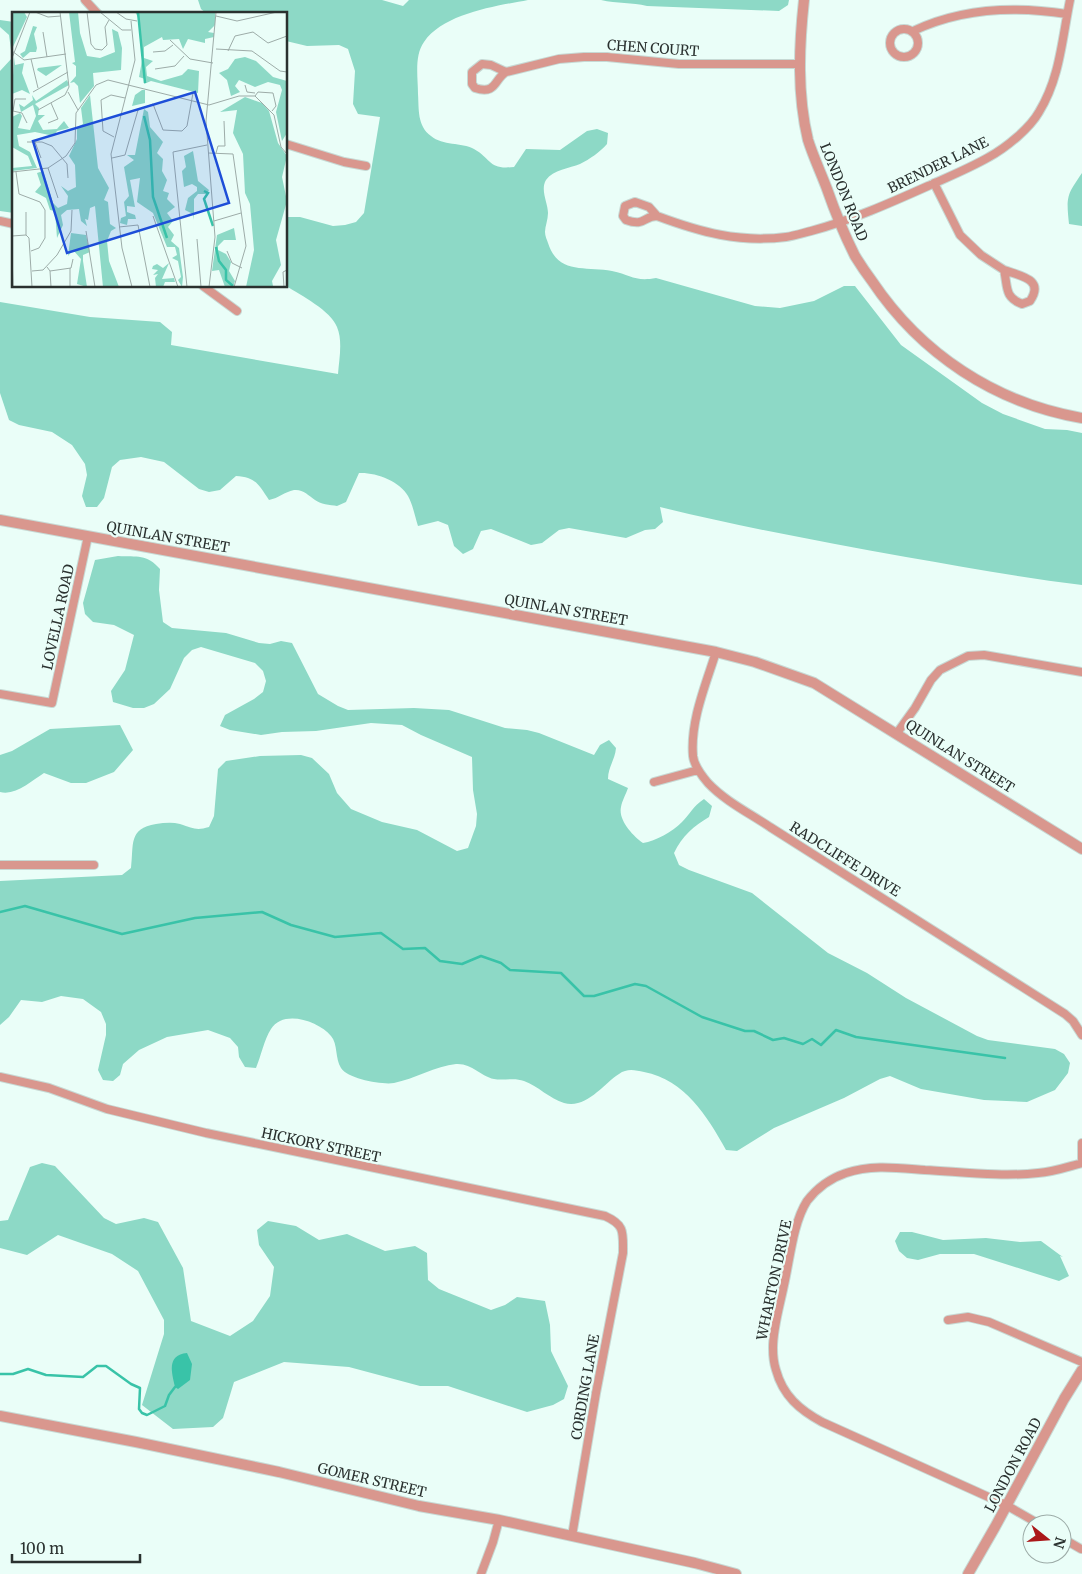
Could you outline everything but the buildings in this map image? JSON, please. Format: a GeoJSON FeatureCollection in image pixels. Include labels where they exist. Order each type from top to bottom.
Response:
{"type":"FeatureCollection","features":[{"type":"Feature","properties":{"kind":"street"},"geometry":{"type":"LineString","coordinates":[[85,0],[96,12]]}},
{"type":"Feature","properties":{"kind":"street","name":"LONDON ROAD"},"geometry":{"type":"LineString","coordinates":[[804,0],[799,64],[808,140],[840,223],[856,258],[879,291],[914,333],[951,365],[1006,396],[1038,407],[1082,418]]}},
{"type":"Feature","properties":{"kind":"street","name":"BRENDER LANE"},"geometry":{"type":"LineString","coordinates":[[657,216],[689,228],[721,236],[755,239],[787,237],[840,223],[990,157],[1024,131],[1039,112],[1054,83],[1059,65],[1070,0]]}},
{"type":"Feature","properties":{"kind":"street"},"geometry":{"type":"LineString","coordinates":[[913,31],[939,21],[999,9],[1039,10],[1067,14]]}},
{"type":"Feature","properties":{"kind":"street","name":"CHEN COURT"},"geometry":{"type":"LineString","coordinates":[[506,72],[559,59],[584,57],[607,57],[679,64],[799,64]]}},
{"type":"Feature","properties":{"kind":"street"},"geometry":{"type":"LineString","coordinates":[[482,64],[491,65],[506,72],[488,90],[482,91],[475,88],[472,84],[472,72],[482,64]]}},
{"type":"Feature","properties":{"kind":"street"},"geometry":{"type":"LineString","coordinates":[[288,145],[344,162],[366,166]]}},
{"type":"Feature","properties":{"kind":"street"},"geometry":{"type":"LineString","coordinates":[[934,183],[960,235],[981,255],[1004,270],[1029,279],[1032,282],[1034,290],[1030,302],[1022,304],[1013,301],[1009,297],[1004,270]]}},
{"type":"Feature","properties":{"kind":"street"},"geometry":{"type":"LineString","coordinates":[[207,288],[237,311]]}},
{"type":"Feature","properties":{"kind":"street","name":"QUINLAN STREET"},"geometry":{"type":"LineString","coordinates":[[0,520],[716,652],[755,662],[814,683],[1082,849]]}},
{"type":"Feature","properties":{"kind":"street","name":"LOVELLA ROAD"},"geometry":{"type":"LineString","coordinates":[[0,694],[52,702],[88,536]]}},
{"type":"Feature","properties":{"kind":"street"},"geometry":{"type":"LineString","coordinates":[[654,782],[698,770],[693,758],[694,735],[698,712],[716,652]]}},
{"type":"Feature","properties":{"kind":"street"},"geometry":{"type":"LineString","coordinates":[[897,733],[915,708],[931,680],[940,670],[968,656],[984,655],[1082,672]]}},
{"type":"Feature","properties":{"kind":"street","name":"RADCLIFFE DRIVE"},"geometry":{"type":"LineString","coordinates":[[698,770],[707,782],[722,796],[1065,1014],[1074,1021],[1082,1034]]}},
{"type":"Feature","properties":{"kind":"street"},"geometry":{"type":"LineString","coordinates":[[0,865],[94,865]]}},
{"type":"Feature","properties":{"kind":"street","name":"HICKORY STREET"},"geometry":{"type":"LineString","coordinates":[[0,1077],[49,1088],[107,1109],[206,1134],[605,1216],[620,1224],[623,1243]]}},
{"type":"Feature","properties":{"kind":"street"},"geometry":{"type":"LineString","coordinates":[[1082,1143],[1082,1159]]}},
{"type":"Feature","properties":{"kind":"street","name":"WHARTON DRIVE"},"geometry":{"type":"LineString","coordinates":[[1022,1514],[1006,1505],[822,1422],[803,1411],[791,1401],[776,1371],[773,1348],[777,1319],[798,1219],[807,1202],[826,1182],[848,1172],[865,1168],[1008,1175],[1058,1170],[1082,1163]]}},
{"type":"Feature","properties":{"kind":"street","name":"CORDING LANE"},"geometry":{"type":"LineString","coordinates":[[572,1536],[623,1243]]}},
{"type":"Feature","properties":{"kind":"street"},"geometry":{"type":"LineString","coordinates":[[948,1320],[968,1317],[989,1322],[1082,1362]]}},
{"type":"Feature","properties":{"kind":"street","name":"LONDON ROAD"},"geometry":{"type":"LineString","coordinates":[[968,1574],[1064,1399],[1082,1370]]}},
{"type":"Feature","properties":{"kind":"street","name":"GOMER STREET"},"geometry":{"type":"LineString","coordinates":[[0,1416],[129,1440],[270,1470],[419,1506],[499,1520],[695,1563],[736,1574]]}},
{"type":"Feature","properties":{"kind":"street"},"geometry":{"type":"LineString","coordinates":[[481,1574],[499,1520]]}},
{"type":"Feature","properties":{"kind":"shaded area"},"geometry":{"type":"Polygon","coordinates":[[[198,0],[382,0],[403,6],[409,0],[528,0],[472,12],[444,24],[424,42],[419,54],[417,74],[418,105],[421,122],[426,132],[446,143],[463,145],[474,149],[499,167],[514,167],[526,149],[560,150],[587,131],[597,129],[608,133],[607,144],[598,153],[580,164],[553,174],[544,184],[548,209],[545,235],[553,253],[566,265],[612,271],[638,279],[656,278],[755,306],[780,308],[814,301],[844,286],[855,286],[901,345],[982,403],[1003,414],[1045,429],[1082,433],[1082,585],[844,546],[660,507],[663,522],[655,529],[645,530],[626,538],[569,528],[559,530],[542,543],[531,545],[491,529],[481,531],[473,549],[463,554],[454,546],[448,525],[438,521],[418,526],[408,496],[399,486],[386,478],[365,473],[359,473],[346,502],[337,506],[315,500],[300,490],[290,491],[269,500],[253,480],[236,476],[220,490],[209,492],[199,489],[164,462],[141,457],[120,460],[112,467],[104,498],[97,507],[86,507],[82,496],[87,475],[85,464],[72,445],[52,432],[19,425],[9,420],[0,393],[0,302],[90,317],[160,322],[172,332],[171,345],[338,374],[340,338],[334,321],[315,304],[288,287],[288,217],[300,217],[333,226],[356,222],[364,213],[380,117],[358,114],[353,104],[355,71],[348,49],[339,45],[307,46],[288,41],[288,12],[205,12],[201,9],[198,0]]]}},
{"type":"Feature","properties":{"kind":"shaded area"},"geometry":{"type":"Polygon","coordinates":[[[601,0],[789,0],[788,5],[779,11],[647,6],[601,0]]]}},
{"type":"Feature","properties":{"kind":"shaded area"},"geometry":{"type":"Polygon","coordinates":[[[0,20],[12,22],[12,58],[9,35],[0,27],[0,20]]]}},
{"type":"Feature","properties":{"kind":"shaded area"},"geometry":{"type":"Polygon","coordinates":[[[12,58],[12,213],[0,211],[0,71],[12,58]]]}},
{"type":"Feature","properties":{"kind":"shaded area"},"geometry":{"type":"Polygon","coordinates":[[[1082,173],[1082,226],[1069,224],[1068,201],[1073,186],[1082,173]]]}},
{"type":"Feature","properties":{"kind":"shaded area"},"geometry":{"type":"Polygon","coordinates":[[[118,556],[146,559],[160,569],[159,590],[163,622],[172,628],[226,633],[259,643],[270,644],[281,641],[292,643],[318,694],[348,710],[414,708],[449,710],[505,728],[539,733],[594,755],[600,745],[609,740],[616,748],[608,779],[628,788],[622,802],[622,817],[631,832],[643,843],[664,836],[674,829],[704,799],[712,806],[709,817],[689,832],[677,847],[674,853],[679,865],[752,893],[828,953],[867,973],[906,998],[977,1036],[988,1040],[1055,1049],[1064,1054],[1070,1063],[1068,1073],[1055,1090],[1027,1102],[984,1100],[921,1089],[890,1076],[774,1128],[737,1151],[726,1150],[703,1112],[683,1091],[659,1076],[637,1071],[628,1070],[622,1072],[587,1099],[572,1104],[559,1101],[524,1081],[494,1079],[462,1064],[448,1065],[394,1083],[374,1082],[358,1078],[341,1068],[333,1039],[325,1031],[310,1022],[292,1018],[277,1023],[271,1029],[264,1043],[256,1068],[245,1067],[239,1057],[238,1047],[230,1038],[208,1030],[167,1037],[139,1050],[123,1064],[120,1075],[113,1081],[103,1080],[98,1070],[106,1035],[106,1024],[101,1012],[83,999],[61,996],[42,1002],[21,1000],[9,1017],[0,1025],[0,881],[122,875],[131,868],[134,839],[147,826],[177,823],[198,829],[209,827],[214,816],[218,769],[226,761],[260,756],[301,755],[312,758],[329,774],[337,793],[351,809],[382,822],[417,830],[457,851],[468,848],[476,826],[477,814],[473,790],[472,757],[402,725],[371,723],[316,731],[261,735],[230,730],[220,726],[225,715],[263,692],[266,681],[263,671],[255,663],[201,647],[192,650],[184,658],[170,689],[154,704],[144,708],[133,708],[113,702],[111,691],[125,670],[134,635],[114,625],[93,622],[85,614],[83,603],[95,560],[118,556]]]}},
{"type":"Feature","properties":{"kind":"shaded area"},"geometry":{"type":"Polygon","coordinates":[[[120,725],[133,750],[114,772],[86,783],[71,783],[44,773],[18,790],[6,793],[0,792],[0,755],[12,751],[50,729],[120,725]]]}},
{"type":"Feature","properties":{"kind":"shaded area"},"geometry":{"type":"Polygon","coordinates":[[[42,1163],[55,1166],[104,1218],[116,1224],[144,1218],[158,1222],[183,1268],[191,1321],[230,1336],[253,1321],[270,1296],[274,1267],[259,1245],[257,1230],[268,1221],[296,1226],[319,1240],[347,1234],[385,1251],[415,1246],[427,1253],[428,1280],[439,1289],[491,1310],[505,1305],[517,1297],[545,1301],[550,1325],[551,1351],[568,1386],[564,1399],[553,1405],[527,1412],[448,1386],[420,1386],[349,1367],[284,1362],[234,1382],[223,1418],[213,1427],[173,1429],[142,1405],[164,1334],[164,1320],[138,1271],[112,1254],[58,1235],[27,1255],[0,1248],[0,1221],[8,1220],[30,1167],[42,1163]]]}},
{"type":"Feature","properties":{"kind":"shaded area"},"geometry":{"type":"Polygon","coordinates":[[[900,1232],[912,1232],[943,1240],[986,1238],[1020,1242],[1041,1241],[1063,1257],[1060,1256],[1069,1276],[1059,1281],[974,1254],[940,1254],[918,1260],[907,1258],[899,1251],[895,1241],[900,1232]]]}},
{"type":"Feature","properties":{"kind":"shaded area"},"geometry":{"type":"Polygon","coordinates":[[[187,1353],[192,1364],[190,1380],[178,1389],[175,1387],[172,1371],[173,1361],[180,1354],[187,1353]]]}},
{"type":"Feature","properties":{"kind":"waterway"},"geometry":{"type":"LineString","coordinates":[[0,912],[25,906],[122,934],[195,918],[262,912],[291,925],[335,937],[381,933],[403,949],[425,948],[440,961],[462,964],[481,956],[501,963],[510,970],[561,973],[584,996],[594,996],[635,984],[646,986],[702,1017],[745,1031],[754,1031],[773,1040],[784,1038],[803,1044],[812,1039],[821,1045],[836,1030],[856,1037],[1005,1058]]}},
{"type":"Feature","properties":{"kind":"waterway"},"geometry":{"type":"LineString","coordinates":[[0,1374],[13,1374],[28,1369],[46,1375],[83,1377],[97,1366],[106,1366],[131,1384],[140,1388],[139,1409],[147,1415],[165,1406],[169,1395],[175,1387]]}}]}
